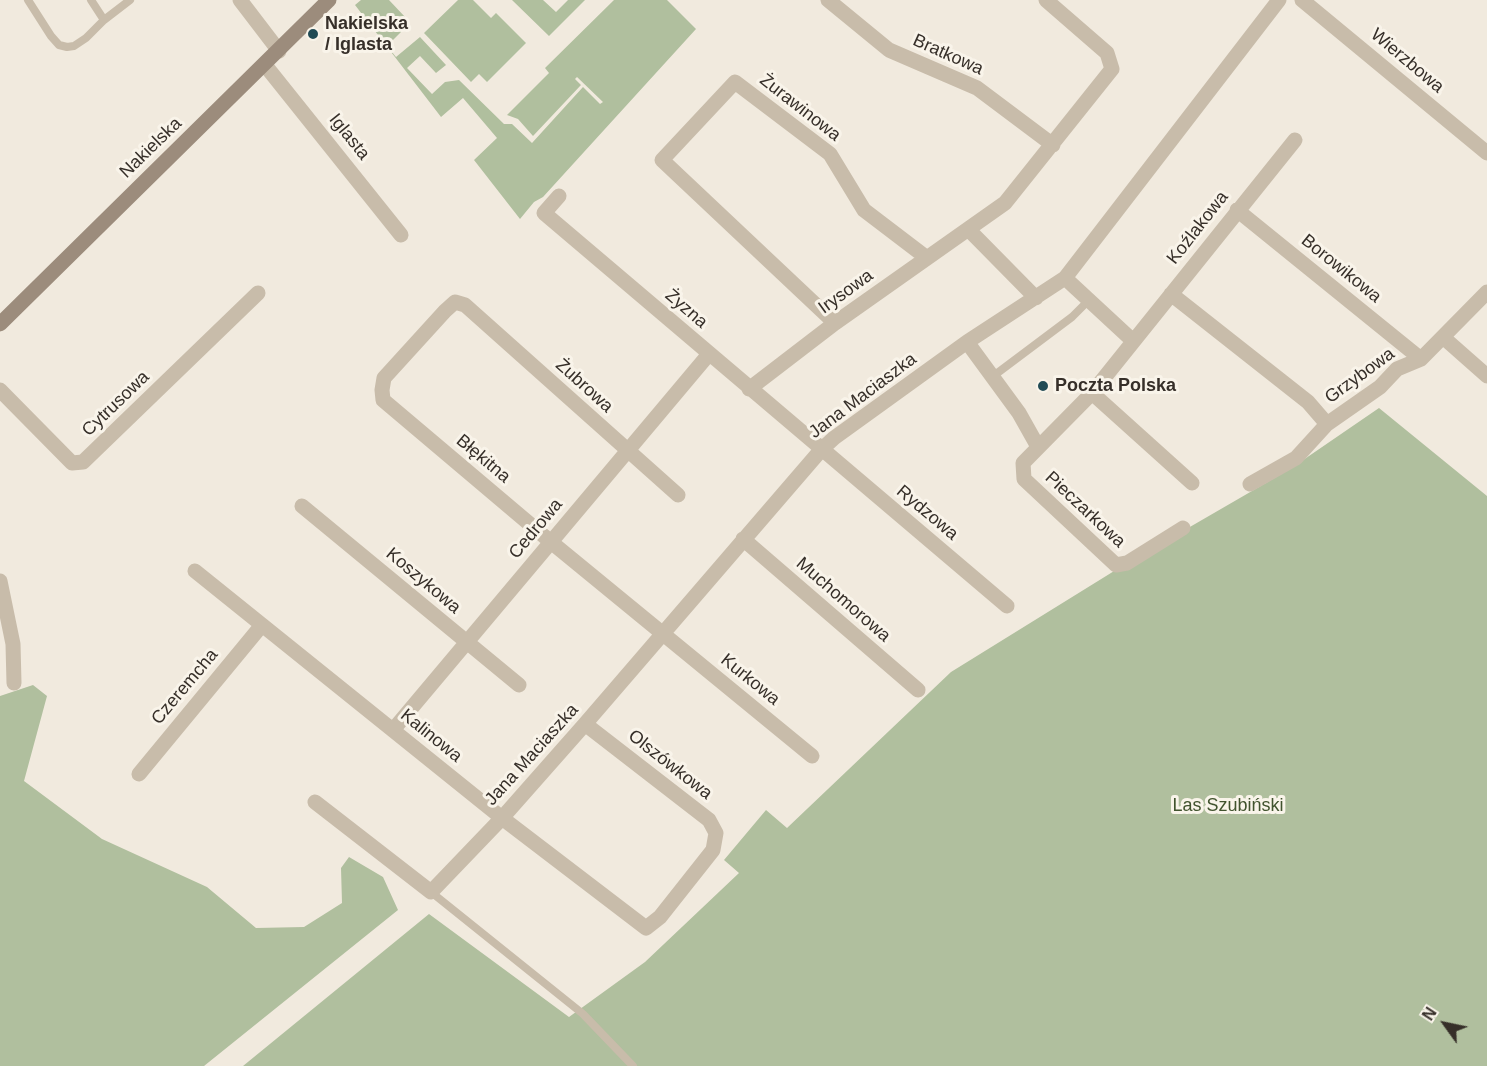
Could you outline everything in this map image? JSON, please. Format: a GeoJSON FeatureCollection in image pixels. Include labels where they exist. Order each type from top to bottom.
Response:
{"type":"FeatureCollection","features":[{"type":"Feature","properties":{"kind":"main road","name":"Nakielska"},"geometry":{"type":"LineString","coordinates":[[2,319],[329,0]]}},
{"type":"Feature","properties":{"kind":"street"},"geometry":{"type":"LineString","coordinates":[[240,0],[279,51]]}},
{"type":"Feature","properties":{"kind":"street","name":"Bratkowa"},"geometry":{"type":"LineString","coordinates":[[828,0],[889,50],[977,88],[1053,145]]}},
{"type":"Feature","properties":{"kind":"street","name":"Irysowa"},"geometry":{"type":"LineString","coordinates":[[749,389],[836,323],[1005,203],[1112,69],[1107,53],[1046,0]]}},
{"type":"Feature","properties":{"kind":"street","name":"Jana Maciaszka"},"geometry":{"type":"LineString","coordinates":[[431,892],[502,818],[664,635],[743,539],[821,450],[834,438],[968,342],[1065,278],[1279,0]]}},
{"type":"Feature","properties":{"kind":"street","name":"Wierzbowa"},"geometry":{"type":"LineString","coordinates":[[1302,0],[1487,153]]}},
{"type":"Feature","properties":{"kind":"street","name":"Iglasta"},"geometry":{"type":"LineString","coordinates":[[265,64],[401,235]]}},
{"type":"Feature","properties":{"kind":"street","name":"Żurawinowa"},"geometry":{"type":"LineString","coordinates":[[836,323],[662,160],[735,82],[830,154],[864,210],[927,258]]}},
{"type":"Feature","properties":{"kind":"street","name":"Koźlakowa"},"geometry":{"type":"LineString","coordinates":[[1024,479],[1023,463],[1037,446],[1092,393],[1236,210],[1295,140]]}},
{"type":"Feature","properties":{"kind":"street","name":"Żyzna"},"geometry":{"type":"LineString","coordinates":[[559,196],[544,213],[821,450]]}},
{"type":"Feature","properties":{"kind":"street","name":"Borowikowa"},"geometry":{"type":"LineString","coordinates":[[1236,210],[1422,359]]}},
{"type":"Feature","properties":{"kind":"street"},"geometry":{"type":"LineString","coordinates":[[969,230],[1036,298]]}},
{"type":"Feature","properties":{"kind":"street"},"geometry":{"type":"LineString","coordinates":[[1065,278],[1132,340]]}},
{"type":"Feature","properties":{"kind":"street","name":"Grzybowa"},"geometry":{"type":"LineString","coordinates":[[1250,484],[1296,458],[1328,424],[1380,387],[1397,369],[1422,359],[1487,292]]}},
{"type":"Feature","properties":{"kind":"street","name":"Cytrusowa"},"geometry":{"type":"LineString","coordinates":[[0,390],[72,464],[83,462],[258,293]]}},
{"type":"Feature","properties":{"kind":"street"},"geometry":{"type":"LineString","coordinates":[[1171,294],[1308,402],[1328,424]]}},
{"type":"Feature","properties":{"kind":"street","name":"Błękitna"},"geometry":{"type":"LineString","coordinates":[[465,305],[455,302],[445,311],[384,378],[382,390],[384,400],[664,635]]}},
{"type":"Feature","properties":{"kind":"street","name":"Żubrowa"},"geometry":{"type":"LineString","coordinates":[[465,305],[678,495]]}},
{"type":"Feature","properties":{"kind":"street"},"geometry":{"type":"LineString","coordinates":[[1444,338],[1487,375]]}},
{"type":"Feature","properties":{"kind":"street"},"geometry":{"type":"LineString","coordinates":[[968,342],[1019,413],[1037,446]]}},
{"type":"Feature","properties":{"kind":"street","name":"Cedrowa"},"geometry":{"type":"LineString","coordinates":[[393,730],[709,354]]}},
{"type":"Feature","properties":{"kind":"street"},"geometry":{"type":"LineString","coordinates":[[1092,393],[1192,483]]}},
{"type":"Feature","properties":{"kind":"street","name":"Rydzowa"},"geometry":{"type":"LineString","coordinates":[[821,450],[1007,606]]}},
{"type":"Feature","properties":{"kind":"street","name":"Pieczarkowa"},"geometry":{"type":"LineString","coordinates":[[1024,479],[1116,565],[1127,563],[1183,528]]}},
{"type":"Feature","properties":{"kind":"street","name":"Koszykowa"},"geometry":{"type":"LineString","coordinates":[[302,506],[519,685]]}},
{"type":"Feature","properties":{"kind":"street","name":"Muchomorowa"},"geometry":{"type":"LineString","coordinates":[[743,539],[918,690]]}},
{"type":"Feature","properties":{"kind":"street","name":"Kalinowa"},"geometry":{"type":"LineString","coordinates":[[195,571],[502,818],[646,928]]}},
{"type":"Feature","properties":{"kind":"street"},"geometry":{"type":"LineString","coordinates":[[0,581],[13,644],[14,683]]}},
{"type":"Feature","properties":{"kind":"street","name":"Czeremcha"},"geometry":{"type":"LineString","coordinates":[[138,774],[262,625]]}},
{"type":"Feature","properties":{"kind":"street","name":"Kurkowa"},"geometry":{"type":"LineString","coordinates":[[664,635],[812,756]]}},
{"type":"Feature","properties":{"kind":"street","name":"Olszówkowa"},"geometry":{"type":"LineString","coordinates":[[585,724],[709,820],[716,833],[713,850],[660,917],[646,928]]}},
{"type":"Feature","properties":{"kind":"street"},"geometry":{"type":"LineString","coordinates":[[315,802],[431,892]]}},
{"type":"Feature","properties":{"kind":"lane"},"geometry":{"type":"LineString","coordinates":[[28,0],[51,36],[59,45],[67,47],[74,46],[86,38],[99,28],[104,20],[130,0]]}},
{"type":"Feature","properties":{"kind":"lane"},"geometry":{"type":"LineString","coordinates":[[91,0],[104,20]]}},
{"type":"Feature","properties":{"kind":"lane"},"geometry":{"type":"LineString","coordinates":[[992,377],[1072,317],[1089,300]]}},
{"type":"Feature","properties":{"kind":"lane"},"geometry":{"type":"LineString","coordinates":[[431,892],[583,1014],[633,1066]]}},
{"type":"Feature","properties":{"kind":"green space"},"geometry":{"type":"Polygon","coordinates":[[[361,0],[389,0],[406,18],[407,26],[387,46],[396,57],[420,37],[446,65],[436,73],[420,56],[407,68],[432,94],[445,82],[459,80],[504,124],[512,124],[532,143],[583,87],[600,104],[603,102],[577,77],[575,79],[581,85],[533,136],[518,119],[507,115],[549,73],[545,68],[614,0],[667,0],[696,29],[543,197],[534,202],[520,219],[474,160],[497,138],[463,98],[441,117],[355,5],[361,0]]]}},
{"type":"Feature","properties":{"kind":"green space"},"geometry":{"type":"Polygon","coordinates":[[[458,0],[473,0],[491,18],[496,13],[526,43],[487,82],[479,74],[471,82],[424,33],[458,0]]]}},
{"type":"Feature","properties":{"kind":"green space"},"geometry":{"type":"Polygon","coordinates":[[[512,0],[543,0],[556,12],[568,0],[585,0],[549,36],[512,0]]]}},
{"type":"Feature","properties":{"kind":"green space","name":"Las Szubiński"},"geometry":{"type":"Polygon","coordinates":[[[1379,408],[1487,496],[1487,1066],[243,1066],[429,914],[569,1017],[645,962],[739,873],[724,860],[766,810],[787,828],[951,672],[1119,568],[1290,469],[1379,408]]]}},
{"type":"Feature","properties":{"kind":"green space"},"geometry":{"type":"Polygon","coordinates":[[[33,685],[47,696],[24,781],[102,839],[207,887],[256,928],[304,927],[342,903],[341,868],[349,857],[383,877],[398,910],[204,1066],[0,1066],[0,696],[33,685]]]}},
{"type":"Feature","properties":{"kind":"place","name":"Nakielska / Iglasta"},"geometry":{"type":"Point","coordinates":[313,34]}},
{"type":"Feature","properties":{"kind":"place","name":"Poczta Polska"},"geometry":{"type":"Point","coordinates":[1043,386]}}]}
